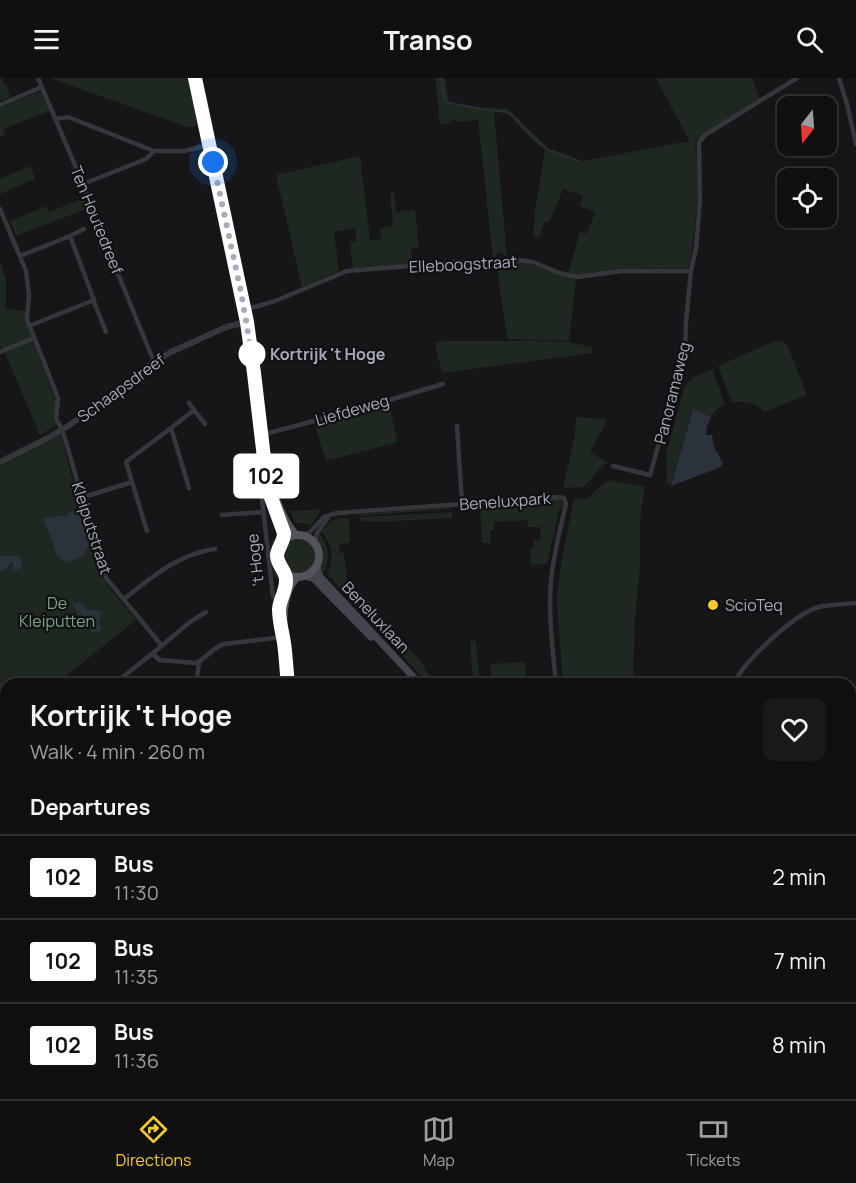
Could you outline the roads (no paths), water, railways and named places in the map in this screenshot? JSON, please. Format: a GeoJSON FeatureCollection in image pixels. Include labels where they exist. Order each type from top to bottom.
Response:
{"type":"FeatureCollection","features":[{"type":"Feature","properties":{"kind":"main road","name":"'t Hoge"},"geometry":{"type":"LineString","coordinates":[[195,78],[247,322],[261,435],[263,478],[284,530],[284,540]]}},
{"type":"Feature","properties":{"kind":"main road","name":"'t Hoge"},"geometry":{"type":"LineString","coordinates":[[263,478],[270,481],[288,526],[299,535]]}},
{"type":"Feature","properties":{"kind":"main road"},"geometry":{"type":"LineString","coordinates":[[299,535],[315,543],[319,553],[317,566],[310,573],[301,577],[285,573],[277,559],[279,548],[284,540],[299,535]]}},
{"type":"Feature","properties":{"kind":"main road","name":"Beneluxlaan"},"geometry":{"type":"LineString","coordinates":[[317,566],[321,578],[413,678]]}},
{"type":"Feature","properties":{"kind":"main road","name":"'t Hoge"},"geometry":{"type":"LineString","coordinates":[[285,573],[283,637],[287,678]]}},
{"type":"Feature","properties":{"kind":"main road","name":"'t Hoge"},"geometry":{"type":"LineString","coordinates":[[283,602],[291,585],[301,577]]}},
{"type":"Feature","properties":{"kind":"main road","name":"Beneluxlaan"},"geometry":{"type":"LineString","coordinates":[[301,577],[313,578],[321,585],[412,678]]}},
{"type":"Feature","properties":{"kind":"street","name":"Ten Houtedreef"},"geometry":{"type":"LineString","coordinates":[[38,78],[154,362]]}},
{"type":"Feature","properties":{"kind":"street"},"geometry":{"type":"LineString","coordinates":[[691,271],[696,248],[700,201],[699,142],[705,135],[797,78]]}},
{"type":"Feature","properties":{"kind":"street"},"geometry":{"type":"LineString","coordinates":[[839,78],[856,144]]}},
{"type":"Feature","properties":{"kind":"street"},"geometry":{"type":"LineString","coordinates":[[0,105],[42,87]]}},
{"type":"Feature","properties":{"kind":"street"},"geometry":{"type":"LineString","coordinates":[[55,119],[68,117],[154,151],[184,151],[209,145]]}},
{"type":"Feature","properties":{"kind":"street"},"geometry":{"type":"LineString","coordinates":[[83,184],[146,159],[154,151]]}},
{"type":"Feature","properties":{"kind":"street"},"geometry":{"type":"LineString","coordinates":[[0,209],[20,256],[28,284],[27,319],[29,326],[94,300]]}},
{"type":"Feature","properties":{"kind":"street"},"geometry":{"type":"LineString","coordinates":[[20,256],[84,229]]}},
{"type":"Feature","properties":{"kind":"street"},"geometry":{"type":"LineString","coordinates":[[70,236],[106,332]]}},
{"type":"Feature","properties":{"kind":"street","name":"Elleboogstraat"},"geometry":{"type":"LineString","coordinates":[[244,310],[275,301],[347,271],[374,268],[519,260],[532,262],[568,276],[578,277],[621,271],[691,271]]}},
{"type":"Feature","properties":{"kind":"street","name":"Panoramaweg"},"geometry":{"type":"LineString","coordinates":[[613,466],[650,475],[685,350],[691,271]]}},
{"type":"Feature","properties":{"kind":"street","name":"Schaapsdreef"},"geometry":{"type":"LineString","coordinates":[[0,462],[62,429],[171,352],[226,327],[247,322]]}},
{"type":"Feature","properties":{"kind":"street","name":"Kleiputstraat"},"geometry":{"type":"LineString","coordinates":[[29,326],[58,398],[57,419],[62,429],[102,570],[162,646]]}},
{"type":"Feature","properties":{"kind":"street"},"geometry":{"type":"LineString","coordinates":[[0,352],[34,338]]}},
{"type":"Feature","properties":{"kind":"street","name":"Liefdeweg"},"geometry":{"type":"LineString","coordinates":[[261,435],[443,384]]}},
{"type":"Feature","properties":{"kind":"street"},"geometry":{"type":"LineString","coordinates":[[189,403],[205,424]]}},
{"type":"Feature","properties":{"kind":"street"},"geometry":{"type":"LineString","coordinates":[[147,531],[126,462],[194,410]]}},
{"type":"Feature","properties":{"kind":"street"},"geometry":{"type":"LineString","coordinates":[[457,426],[462,504]]}},
{"type":"Feature","properties":{"kind":"street"},"geometry":{"type":"LineString","coordinates":[[171,428],[189,488]]}},
{"type":"Feature","properties":{"kind":"street","name":"'t Hoge"},"geometry":{"type":"LineString","coordinates":[[263,478],[263,512],[273,597],[283,602]]}},
{"type":"Feature","properties":{"kind":"street"},"geometry":{"type":"LineString","coordinates":[[81,498],[132,483]]}},
{"type":"Feature","properties":{"kind":"street","name":"Beneluxpark"},"geometry":{"type":"LineString","coordinates":[[330,515],[564,498],[566,501],[550,591],[556,678]]}},
{"type":"Feature","properties":{"kind":"street","name":"'t Hoge"},"geometry":{"type":"LineString","coordinates":[[222,515],[263,512]]}},
{"type":"Feature","properties":{"kind":"street"},"geometry":{"type":"LineString","coordinates":[[299,535],[312,531],[321,519],[330,515]]}},
{"type":"Feature","properties":{"kind":"street"},"geometry":{"type":"LineString","coordinates":[[315,543],[316,533],[330,515]]}},
{"type":"Feature","properties":{"kind":"street"},"geometry":{"type":"LineString","coordinates":[[124,599],[164,568],[180,559],[215,549]]}},
{"type":"Feature","properties":{"kind":"street"},"geometry":{"type":"LineString","coordinates":[[737,678],[756,654],[801,615],[818,607],[856,603]]}},
{"type":"Feature","properties":{"kind":"street"},"geometry":{"type":"LineString","coordinates":[[122,678],[190,622],[206,612]]}},
{"type":"Feature","properties":{"kind":"street"},"geometry":{"type":"LineString","coordinates":[[153,654],[159,660],[195,663],[219,645],[283,637]]}},
{"type":"Feature","properties":{"kind":"street"},"geometry":{"type":"LineString","coordinates":[[197,678],[199,662]]}},
{"type":"Feature","properties":{"kind":"waterway"},"geometry":{"type":"LineString","coordinates":[[441,78],[445,102],[508,112],[548,150],[579,161]]}},
{"type":"Feature","properties":{"kind":"place","name":"Kortrijk 't Hoge"},"geometry":{"type":"Point","coordinates":[252,354]}},
{"type":"Feature","properties":{"kind":"place","name":"ScioTeq"},"geometry":{"type":"Point","coordinates":[713,605]}},
{"type":"Feature","properties":{"kind":"park label","name":"De Kleiputten"},"geometry":{"type":"Point","coordinates":[57,612]}}]}
